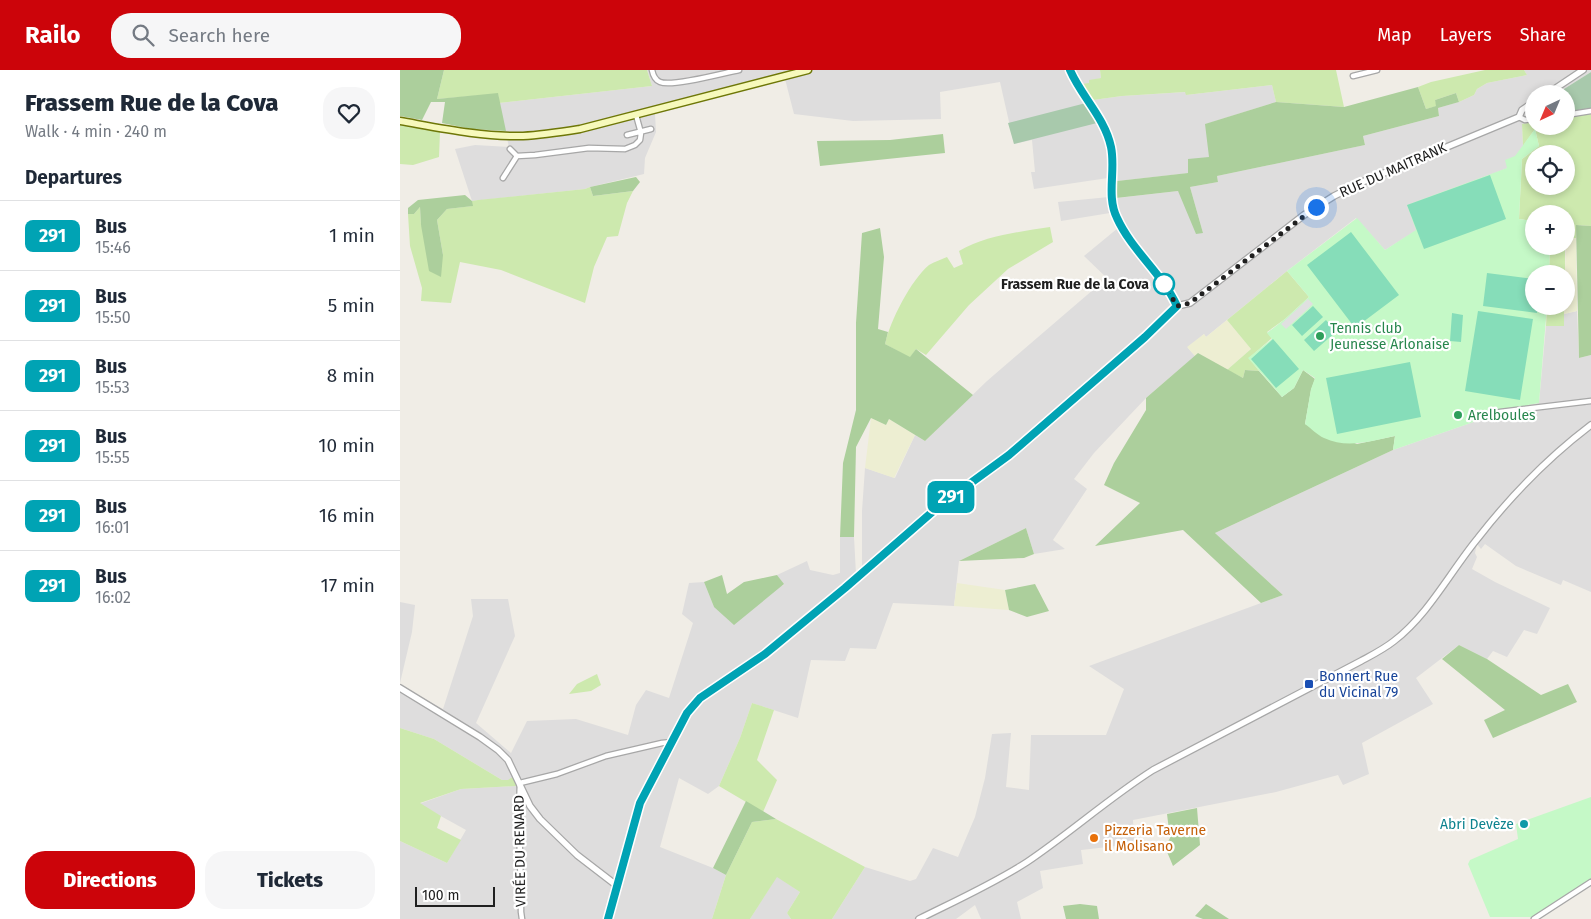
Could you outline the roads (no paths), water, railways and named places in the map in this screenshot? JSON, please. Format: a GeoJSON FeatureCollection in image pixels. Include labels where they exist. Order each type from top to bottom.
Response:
{"type":"FeatureCollection","features":[{"type":"Feature","properties":{"kind":"main road"},"geometry":{"type":"LineString","coordinates":[[400,121],[467,132],[522,136],[580,129],[808,70]]}},
{"type":"Feature","properties":{"kind":"street"},"geometry":{"type":"LineString","coordinates":[[652,70],[653,76],[663,83],[695,79],[738,70]]}},
{"type":"Feature","properties":{"kind":"street"},"geometry":{"type":"LineString","coordinates":[[1070,70],[1075,82],[1092,106],[1108,136],[1112,160],[1112,197],[1117,220],[1171,294],[1177,306]]}},
{"type":"Feature","properties":{"kind":"street"},"geometry":{"type":"LineString","coordinates":[[1353,76],[1377,70]]}},
{"type":"Feature","properties":{"kind":"street"},"geometry":{"type":"LineString","coordinates":[[1560,85],[1583,70]]}},
{"type":"Feature","properties":{"kind":"street","name":"RUE DU MAITRANK"},"geometry":{"type":"LineString","coordinates":[[608,919],[640,803],[687,713],[700,698],[767,651],[845,588],[938,507],[1009,455],[1145,337],[1177,306],[1190,303],[1304,215],[1334,196],[1369,179],[1519,116],[1525,108]]}},
{"type":"Feature","properties":{"kind":"street"},"geometry":{"type":"LineString","coordinates":[[1575,114],[1591,111]]}},
{"type":"Feature","properties":{"kind":"street"},"geometry":{"type":"LineString","coordinates":[[510,149],[517,156],[535,156],[589,148],[625,149],[635,145],[640,140],[641,130],[636,115]]}},
{"type":"Feature","properties":{"kind":"street"},"geometry":{"type":"LineString","coordinates":[[1519,116],[1525,120]]}},
{"type":"Feature","properties":{"kind":"street"},"geometry":{"type":"LineString","coordinates":[[627,135],[650,129]]}},
{"type":"Feature","properties":{"kind":"street"},"geometry":{"type":"LineString","coordinates":[[503,178],[517,156]]}},
{"type":"Feature","properties":{"kind":"street"},"geometry":{"type":"LineString","coordinates":[[1500,412],[1591,401]]}},
{"type":"Feature","properties":{"kind":"street"},"geometry":{"type":"LineString","coordinates":[[919,919],[1012,871],[1050,845],[1129,785],[1153,770],[1393,642],[1416,620],[1478,538],[1517,493],[1570,442],[1591,425]]}},
{"type":"Feature","properties":{"kind":"street"},"geometry":{"type":"LineString","coordinates":[[400,688],[489,743],[508,760],[530,806],[549,830],[588,864],[616,885]]}},
{"type":"Feature","properties":{"kind":"street"},"geometry":{"type":"LineString","coordinates":[[520,783],[557,774],[606,756],[672,742]]}},
{"type":"Feature","properties":{"kind":"street","name":"VIRÉE DU RENARD"},"geometry":{"type":"LineString","coordinates":[[520,783],[518,823],[522,919]]}},
{"type":"Feature","properties":{"kind":"street"},"geometry":{"type":"LineString","coordinates":[[1534,919],[1591,882]]}},
{"type":"Feature","properties":{"kind":"place","name":"Frassem Rue de la Cova"},"geometry":{"type":"Point","coordinates":[1164,284]}},
{"type":"Feature","properties":{"kind":"place","name":"Tennis club Jeunesse Arlonaise"},"geometry":{"type":"Point","coordinates":[1320,336]}},
{"type":"Feature","properties":{"kind":"place","name":"Arelboules"},"geometry":{"type":"Point","coordinates":[1458,415]}},
{"type":"Feature","properties":{"kind":"place","name":"Bonnert Rue du Vicinal 79"},"geometry":{"type":"Point","coordinates":[1309,684]}},
{"type":"Feature","properties":{"kind":"place","name":"Abri Devèze"},"geometry":{"type":"Point","coordinates":[1524,824]}},
{"type":"Feature","properties":{"kind":"place","name":"Pizzeria Taverne il Molisano"},"geometry":{"type":"Point","coordinates":[1094,838]}}]}
